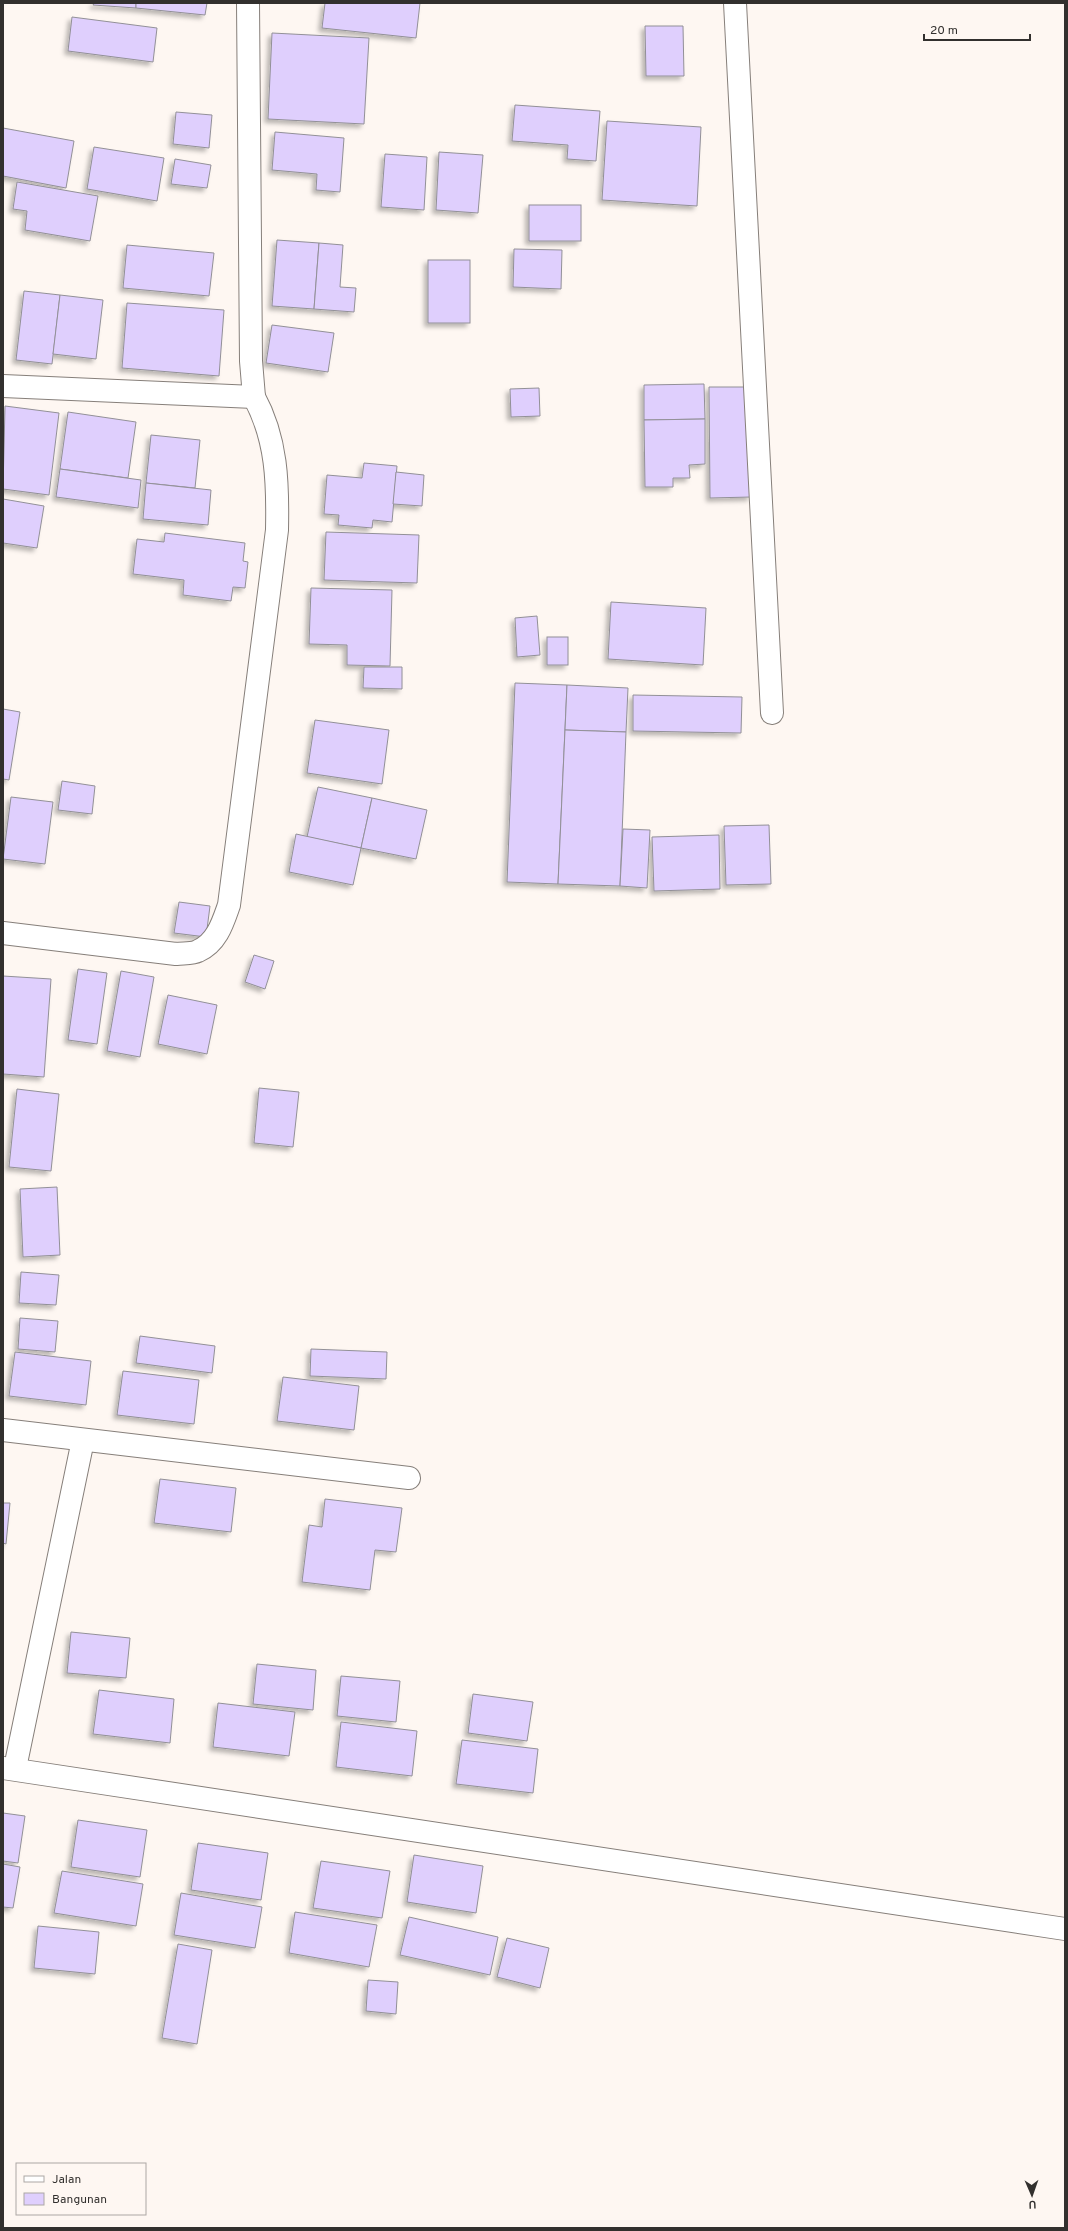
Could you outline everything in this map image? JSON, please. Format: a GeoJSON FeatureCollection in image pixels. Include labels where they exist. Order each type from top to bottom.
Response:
{"type":"FeatureCollection","features":[{"type":"Feature","properties":{"kind":"street"},"geometry":{"type":"LineString","coordinates":[[3,933],[176,954],[198,952],[213,941],[229,905],[277,530],[278,476],[264,416],[254,397],[251,361],[248,3]]}},
{"type":"Feature","properties":{"kind":"street"},"geometry":{"type":"LineString","coordinates":[[735,3],[772,713]]}},
{"type":"Feature","properties":{"kind":"street"},"geometry":{"type":"LineString","coordinates":[[3,386],[254,397]]}},
{"type":"Feature","properties":{"kind":"street"},"geometry":{"type":"LineString","coordinates":[[3,1430],[409,1478]]}},
{"type":"Feature","properties":{"kind":"street"},"geometry":{"type":"LineString","coordinates":[[83,1440],[9,1768],[1065,1929]]}},
{"type":"Feature","properties":{"kind":"building"},"geometry":{"type":"Polygon","coordinates":[[[94,3],[136,3],[136,8],[93,5],[94,3]]]}},
{"type":"Feature","properties":{"kind":"building"},"geometry":{"type":"Polygon","coordinates":[[[136,3],[207,3],[205,15],[136,8],[136,3]]]}},
{"type":"Feature","properties":{"kind":"building"},"geometry":{"type":"Polygon","coordinates":[[[325,3],[420,3],[416,38],[322,28],[325,3]]]}},
{"type":"Feature","properties":{"kind":"building"},"geometry":{"type":"Polygon","coordinates":[[[72,17],[157,28],[153,62],[68,51],[72,17]]]}},
{"type":"Feature","properties":{"kind":"building"},"geometry":{"type":"Polygon","coordinates":[[[645,26],[683,26],[684,76],[646,76],[645,26]]]}},
{"type":"Feature","properties":{"kind":"building"},"geometry":{"type":"Polygon","coordinates":[[[272,33],[369,38],[364,124],[268,119],[272,33]]]}},
{"type":"Feature","properties":{"kind":"building"},"geometry":{"type":"Polygon","coordinates":[[[515,105],[600,111],[596,161],[567,159],[568,145],[512,141],[515,105]]]}},
{"type":"Feature","properties":{"kind":"building"},"geometry":{"type":"Polygon","coordinates":[[[176,112],[212,115],[209,148],[173,144],[176,112]]]}},
{"type":"Feature","properties":{"kind":"building"},"geometry":{"type":"Polygon","coordinates":[[[607,121],[701,127],[697,206],[602,200],[607,121]]]}},
{"type":"Feature","properties":{"kind":"building"},"geometry":{"type":"Polygon","coordinates":[[[3,128],[74,141],[66,188],[3,176],[3,128]]]}},
{"type":"Feature","properties":{"kind":"building"},"geometry":{"type":"Polygon","coordinates":[[[275,132],[344,138],[340,192],[316,190],[317,174],[272,170],[275,132]]]}},
{"type":"Feature","properties":{"kind":"building"},"geometry":{"type":"Polygon","coordinates":[[[94,147],[164,158],[157,201],[87,189],[94,147]]]}},
{"type":"Feature","properties":{"kind":"building"},"geometry":{"type":"Polygon","coordinates":[[[439,152],[483,155],[478,213],[436,210],[439,152]]]}},
{"type":"Feature","properties":{"kind":"building"},"geometry":{"type":"Polygon","coordinates":[[[385,154],[427,157],[424,210],[381,207],[385,154]]]}},
{"type":"Feature","properties":{"kind":"building"},"geometry":{"type":"Polygon","coordinates":[[[175,159],[211,165],[207,188],[171,184],[175,159]]]}},
{"type":"Feature","properties":{"kind":"building"},"geometry":{"type":"Polygon","coordinates":[[[17,182],[98,196],[90,241],[25,230],[27,211],[13,209],[17,182]]]}},
{"type":"Feature","properties":{"kind":"building"},"geometry":{"type":"Polygon","coordinates":[[[529,205],[581,205],[581,241],[529,241],[529,205]]]}},
{"type":"Feature","properties":{"kind":"building"},"geometry":{"type":"Polygon","coordinates":[[[277,240],[319,243],[314,309],[272,306],[277,240]]]}},
{"type":"Feature","properties":{"kind":"building"},"geometry":{"type":"Polygon","coordinates":[[[319,243],[343,245],[340,287],[356,288],[354,312],[314,309],[319,243]]]}},
{"type":"Feature","properties":{"kind":"building"},"geometry":{"type":"Polygon","coordinates":[[[127,245],[214,253],[209,296],[123,288],[127,245]]]}},
{"type":"Feature","properties":{"kind":"building"},"geometry":{"type":"Polygon","coordinates":[[[514,249],[562,250],[561,289],[513,287],[514,249]]]}},
{"type":"Feature","properties":{"kind":"building"},"geometry":{"type":"Polygon","coordinates":[[[428,260],[470,260],[470,323],[428,323],[428,260]]]}},
{"type":"Feature","properties":{"kind":"building"},"geometry":{"type":"Polygon","coordinates":[[[24,291],[60,295],[52,364],[16,360],[24,291]]]}},
{"type":"Feature","properties":{"kind":"building"},"geometry":{"type":"Polygon","coordinates":[[[60,295],[103,300],[96,359],[53,354],[60,295]]]}},
{"type":"Feature","properties":{"kind":"building"},"geometry":{"type":"Polygon","coordinates":[[[127,303],[224,310],[219,376],[122,368],[127,303]]]}},
{"type":"Feature","properties":{"kind":"building"},"geometry":{"type":"Polygon","coordinates":[[[272,325],[334,333],[328,372],[266,363],[272,325]]]}},
{"type":"Feature","properties":{"kind":"building"},"geometry":{"type":"Polygon","coordinates":[[[704,384],[705,419],[644,420],[644,385],[704,384]]]}},
{"type":"Feature","properties":{"kind":"building"},"geometry":{"type":"Polygon","coordinates":[[[709,387],[751,387],[751,497],[710,498],[709,387]]]}},
{"type":"Feature","properties":{"kind":"building"},"geometry":{"type":"Polygon","coordinates":[[[539,388],[540,416],[511,417],[510,389],[539,388]]]}},
{"type":"Feature","properties":{"kind":"building"},"geometry":{"type":"Polygon","coordinates":[[[5,406],[59,413],[49,495],[3,489],[5,406]]]}},
{"type":"Feature","properties":{"kind":"building"},"geometry":{"type":"Polygon","coordinates":[[[68,412],[136,422],[128,478],[60,469],[68,412]]]}},
{"type":"Feature","properties":{"kind":"building"},"geometry":{"type":"Polygon","coordinates":[[[705,419],[705,464],[689,465],[690,478],[673,478],[673,487],[645,487],[644,420],[705,419]]]}},
{"type":"Feature","properties":{"kind":"building"},"geometry":{"type":"Polygon","coordinates":[[[151,435],[200,440],[195,488],[146,483],[151,435]]]}},
{"type":"Feature","properties":{"kind":"building"},"geometry":{"type":"Polygon","coordinates":[[[364,463],[397,466],[392,522],[373,520],[372,528],[338,525],[339,515],[324,514],[327,475],[362,478],[364,463]]]}},
{"type":"Feature","properties":{"kind":"building"},"geometry":{"type":"Polygon","coordinates":[[[60,469],[141,480],[138,508],[56,497],[60,469]]]}},
{"type":"Feature","properties":{"kind":"building"},"geometry":{"type":"Polygon","coordinates":[[[396,472],[424,475],[422,506],[393,504],[396,472]]]}},
{"type":"Feature","properties":{"kind":"building"},"geometry":{"type":"Polygon","coordinates":[[[146,483],[211,490],[208,525],[143,519],[146,483]]]}},
{"type":"Feature","properties":{"kind":"building"},"geometry":{"type":"Polygon","coordinates":[[[3,499],[44,506],[37,548],[3,543],[3,499]]]}},
{"type":"Feature","properties":{"kind":"building"},"geometry":{"type":"Polygon","coordinates":[[[326,532],[419,535],[417,583],[324,580],[326,532]]]}},
{"type":"Feature","properties":{"kind":"building"},"geometry":{"type":"Polygon","coordinates":[[[165,533],[245,543],[243,561],[248,562],[245,588],[233,587],[231,601],[183,595],[184,580],[133,574],[137,539],[164,542],[165,533]]]}},
{"type":"Feature","properties":{"kind":"building"},"geometry":{"type":"Polygon","coordinates":[[[311,588],[392,590],[390,666],[347,665],[347,645],[309,644],[311,588]]]}},
{"type":"Feature","properties":{"kind":"building"},"geometry":{"type":"Polygon","coordinates":[[[611,602],[706,608],[703,665],[608,659],[611,602]]]}},
{"type":"Feature","properties":{"kind":"building"},"geometry":{"type":"Polygon","coordinates":[[[537,616],[540,655],[517,657],[515,618],[537,616]]]}},
{"type":"Feature","properties":{"kind":"building"},"geometry":{"type":"Polygon","coordinates":[[[547,637],[568,637],[568,665],[547,665],[547,637]]]}},
{"type":"Feature","properties":{"kind":"building"},"geometry":{"type":"Polygon","coordinates":[[[364,667],[402,667],[402,689],[363,688],[364,667]]]}},
{"type":"Feature","properties":{"kind":"building"},"geometry":{"type":"Polygon","coordinates":[[[515,683],[567,685],[558,884],[507,882],[515,683]]]}},
{"type":"Feature","properties":{"kind":"building"},"geometry":{"type":"Polygon","coordinates":[[[567,685],[628,688],[626,732],[565,730],[567,685]]]}},
{"type":"Feature","properties":{"kind":"building"},"geometry":{"type":"Polygon","coordinates":[[[633,695],[742,697],[741,733],[633,731],[633,695]]]}},
{"type":"Feature","properties":{"kind":"building"},"geometry":{"type":"Polygon","coordinates":[[[3,709],[20,712],[9,780],[3,779],[3,709]]]}},
{"type":"Feature","properties":{"kind":"building"},"geometry":{"type":"Polygon","coordinates":[[[315,720],[389,730],[382,784],[307,773],[315,720]]]}},
{"type":"Feature","properties":{"kind":"building"},"geometry":{"type":"Polygon","coordinates":[[[565,730],[626,732],[620,886],[558,884],[565,730]]]}},
{"type":"Feature","properties":{"kind":"building"},"geometry":{"type":"Polygon","coordinates":[[[62,781],[95,786],[92,814],[58,810],[62,781]]]}},
{"type":"Feature","properties":{"kind":"building"},"geometry":{"type":"Polygon","coordinates":[[[318,787],[372,798],[361,848],[307,837],[318,787]]]}},
{"type":"Feature","properties":{"kind":"building"},"geometry":{"type":"Polygon","coordinates":[[[11,797],[53,802],[45,864],[3,859],[11,797]]]}},
{"type":"Feature","properties":{"kind":"building"},"geometry":{"type":"Polygon","coordinates":[[[372,798],[427,810],[416,859],[361,848],[372,798]]]}},
{"type":"Feature","properties":{"kind":"building"},"geometry":{"type":"Polygon","coordinates":[[[769,825],[771,884],[726,885],[724,826],[769,825]]]}},
{"type":"Feature","properties":{"kind":"building"},"geometry":{"type":"Polygon","coordinates":[[[623,829],[650,830],[647,888],[620,886],[623,829]]]}},
{"type":"Feature","properties":{"kind":"building"},"geometry":{"type":"Polygon","coordinates":[[[296,834],[361,848],[353,885],[289,872],[296,834]]]}},
{"type":"Feature","properties":{"kind":"building"},"geometry":{"type":"Polygon","coordinates":[[[719,835],[720,889],[654,891],[652,837],[719,835]]]}},
{"type":"Feature","properties":{"kind":"building"},"geometry":{"type":"Polygon","coordinates":[[[179,902],[210,906],[206,937],[174,933],[179,902]]]}},
{"type":"Feature","properties":{"kind":"building"},"geometry":{"type":"Polygon","coordinates":[[[254,955],[274,961],[265,989],[245,982],[254,955]]]}},
{"type":"Feature","properties":{"kind":"building"},"geometry":{"type":"Polygon","coordinates":[[[78,969],[107,973],[97,1044],[68,1040],[78,969]]]}},
{"type":"Feature","properties":{"kind":"building"},"geometry":{"type":"Polygon","coordinates":[[[121,971],[154,977],[140,1057],[107,1051],[121,971]]]}},
{"type":"Feature","properties":{"kind":"building"},"geometry":{"type":"Polygon","coordinates":[[[3,976],[51,979],[44,1077],[3,1074],[3,976]]]}},
{"type":"Feature","properties":{"kind":"building"},"geometry":{"type":"Polygon","coordinates":[[[168,995],[217,1005],[207,1054],[158,1044],[168,995]]]}},
{"type":"Feature","properties":{"kind":"building"},"geometry":{"type":"Polygon","coordinates":[[[259,1088],[299,1092],[293,1147],[254,1143],[259,1088]]]}},
{"type":"Feature","properties":{"kind":"building"},"geometry":{"type":"Polygon","coordinates":[[[17,1089],[59,1094],[51,1171],[9,1167],[17,1089]]]}},
{"type":"Feature","properties":{"kind":"building"},"geometry":{"type":"Polygon","coordinates":[[[57,1187],[60,1255],[23,1257],[20,1189],[57,1187]]]}},
{"type":"Feature","properties":{"kind":"building"},"geometry":{"type":"Polygon","coordinates":[[[21,1272],[59,1275],[56,1305],[19,1303],[21,1272]]]}},
{"type":"Feature","properties":{"kind":"building"},"geometry":{"type":"Polygon","coordinates":[[[20,1318],[58,1321],[55,1352],[18,1349],[20,1318]]]}},
{"type":"Feature","properties":{"kind":"building"},"geometry":{"type":"Polygon","coordinates":[[[140,1336],[215,1346],[212,1373],[136,1363],[140,1336]]]}},
{"type":"Feature","properties":{"kind":"building"},"geometry":{"type":"Polygon","coordinates":[[[311,1349],[387,1352],[386,1379],[310,1376],[311,1349]]]}},
{"type":"Feature","properties":{"kind":"building"},"geometry":{"type":"Polygon","coordinates":[[[15,1352],[91,1361],[86,1405],[9,1396],[15,1352]]]}},
{"type":"Feature","properties":{"kind":"building"},"geometry":{"type":"Polygon","coordinates":[[[123,1371],[199,1380],[194,1424],[117,1415],[123,1371]]]}},
{"type":"Feature","properties":{"kind":"building"},"geometry":{"type":"Polygon","coordinates":[[[283,1377],[359,1386],[354,1430],[277,1421],[283,1377]]]}},
{"type":"Feature","properties":{"kind":"building"},"geometry":{"type":"Polygon","coordinates":[[[160,1479],[236,1488],[231,1532],[154,1523],[160,1479]]]}},
{"type":"Feature","properties":{"kind":"building"},"geometry":{"type":"Polygon","coordinates":[[[325,1499],[402,1508],[396,1552],[375,1550],[370,1590],[302,1582],[309,1525],[322,1527],[325,1499]]]}},
{"type":"Feature","properties":{"kind":"building"},"geometry":{"type":"Polygon","coordinates":[[[3,1503],[10,1503],[6,1544],[3,1543],[3,1503]]]}},
{"type":"Feature","properties":{"kind":"building"},"geometry":{"type":"Polygon","coordinates":[[[71,1632],[130,1638],[126,1678],[67,1673],[71,1632]]]}},
{"type":"Feature","properties":{"kind":"building"},"geometry":{"type":"Polygon","coordinates":[[[257,1664],[316,1670],[313,1710],[253,1704],[257,1664]]]}},
{"type":"Feature","properties":{"kind":"building"},"geometry":{"type":"Polygon","coordinates":[[[341,1676],[400,1681],[396,1722],[337,1716],[341,1676]]]}},
{"type":"Feature","properties":{"kind":"building"},"geometry":{"type":"Polygon","coordinates":[[[99,1690],[174,1699],[170,1743],[93,1734],[99,1690]]]}},
{"type":"Feature","properties":{"kind":"building"},"geometry":{"type":"Polygon","coordinates":[[[473,1694],[533,1702],[527,1741],[468,1733],[473,1694]]]}},
{"type":"Feature","properties":{"kind":"building"},"geometry":{"type":"Polygon","coordinates":[[[218,1703],[295,1712],[289,1756],[213,1747],[218,1703]]]}},
{"type":"Feature","properties":{"kind":"building"},"geometry":{"type":"Polygon","coordinates":[[[341,1722],[417,1731],[412,1776],[336,1767],[341,1722]]]}},
{"type":"Feature","properties":{"kind":"building"},"geometry":{"type":"Polygon","coordinates":[[[462,1740],[538,1749],[533,1793],[456,1784],[462,1740]]]}},
{"type":"Feature","properties":{"kind":"building"},"geometry":{"type":"Polygon","coordinates":[[[3,1813],[25,1816],[18,1863],[3,1861],[3,1813]]]}},
{"type":"Feature","properties":{"kind":"building"},"geometry":{"type":"Polygon","coordinates":[[[78,1820],[147,1830],[140,1877],[71,1867],[78,1820]]]}},
{"type":"Feature","properties":{"kind":"building"},"geometry":{"type":"Polygon","coordinates":[[[198,1843],[268,1853],[261,1900],[191,1890],[198,1843]]]}},
{"type":"Feature","properties":{"kind":"building"},"geometry":{"type":"Polygon","coordinates":[[[414,1855],[483,1866],[476,1913],[407,1902],[414,1855]]]}},
{"type":"Feature","properties":{"kind":"building"},"geometry":{"type":"Polygon","coordinates":[[[321,1861],[390,1871],[382,1918],[313,1908],[321,1861]]]}},
{"type":"Feature","properties":{"kind":"building"},"geometry":{"type":"Polygon","coordinates":[[[3,1864],[20,1867],[13,1908],[3,1907],[3,1864]]]}},
{"type":"Feature","properties":{"kind":"building"},"geometry":{"type":"Polygon","coordinates":[[[62,1871],[143,1884],[136,1926],[54,1913],[62,1871]]]}},
{"type":"Feature","properties":{"kind":"building"},"geometry":{"type":"Polygon","coordinates":[[[181,1893],[262,1907],[255,1948],[174,1935],[181,1893]]]}},
{"type":"Feature","properties":{"kind":"building"},"geometry":{"type":"Polygon","coordinates":[[[295,1912],[377,1925],[369,1967],[289,1953],[295,1912]]]}},
{"type":"Feature","properties":{"kind":"building"},"geometry":{"type":"Polygon","coordinates":[[[409,1917],[498,1937],[490,1975],[400,1955],[409,1917]]]}},
{"type":"Feature","properties":{"kind":"building"},"geometry":{"type":"Polygon","coordinates":[[[38,1926],[99,1932],[95,1974],[34,1968],[38,1926]]]}},
{"type":"Feature","properties":{"kind":"building"},"geometry":{"type":"Polygon","coordinates":[[[507,1938],[549,1948],[540,1988],[497,1977],[507,1938]]]}},
{"type":"Feature","properties":{"kind":"building"},"geometry":{"type":"Polygon","coordinates":[[[178,1944],[212,1950],[197,2044],[162,2038],[178,1944]]]}},
{"type":"Feature","properties":{"kind":"building"},"geometry":{"type":"Polygon","coordinates":[[[368,1980],[398,1982],[396,2014],[366,2011],[368,1980]]]}}]}
